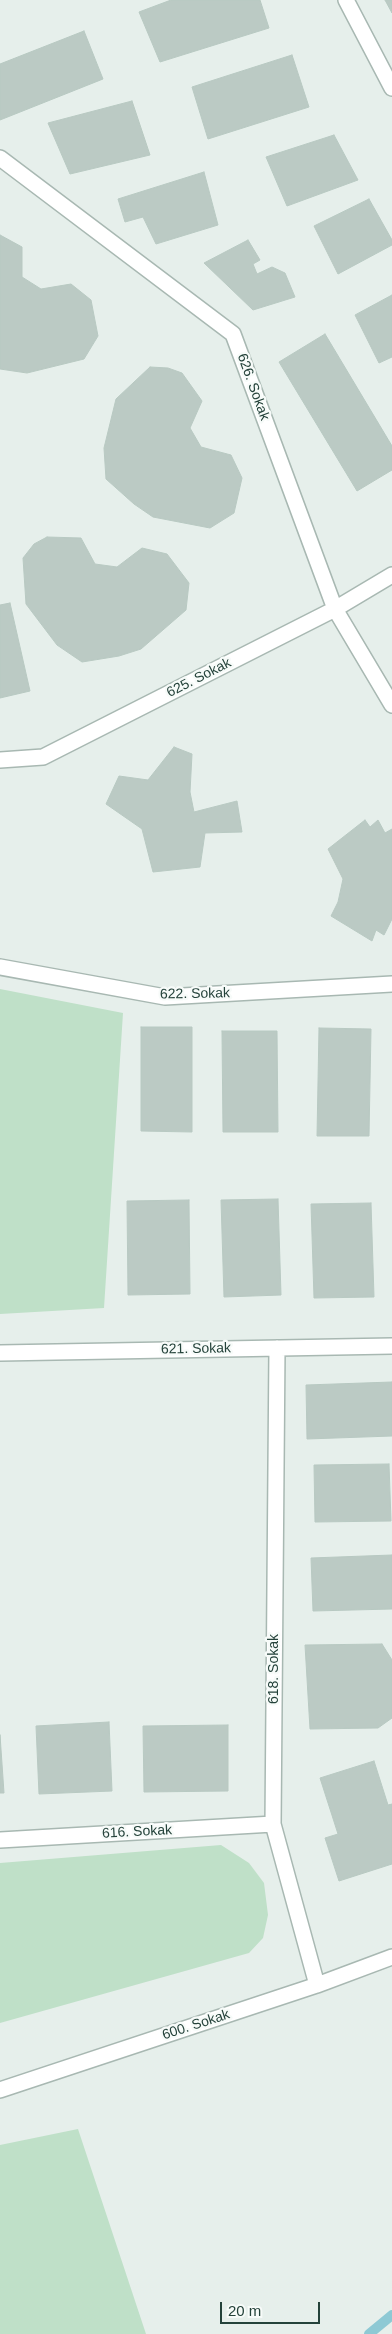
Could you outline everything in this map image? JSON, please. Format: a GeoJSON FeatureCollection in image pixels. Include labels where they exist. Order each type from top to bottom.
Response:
{"type":"FeatureCollection","features":[{"type":"Feature","properties":{"kind":"street"},"geometry":{"type":"LineString","coordinates":[[346,0],[392,88]]}},
{"type":"Feature","properties":{"kind":"street","name":"626. Sokak"},"geometry":{"type":"LineString","coordinates":[[0,158],[233,334],[335,609],[392,705]]}},
{"type":"Feature","properties":{"kind":"street","name":"625. Sokak"},"geometry":{"type":"LineString","coordinates":[[0,760],[43,757],[335,609],[392,575]]}},
{"type":"Feature","properties":{"kind":"street","name":"622. Sokak"},"geometry":{"type":"LineString","coordinates":[[0,968],[164,997],[392,984]]}},
{"type":"Feature","properties":{"kind":"street","name":"621. Sokak"},"geometry":{"type":"LineString","coordinates":[[0,1353],[392,1346]]}},
{"type":"Feature","properties":{"kind":"street","name":"618. Sokak"},"geometry":{"type":"LineString","coordinates":[[277,1348],[273,1824],[317,1985]]}},
{"type":"Feature","properties":{"kind":"street","name":"616. Sokak"},"geometry":{"type":"LineString","coordinates":[[0,1840],[273,1824]]}},
{"type":"Feature","properties":{"kind":"street","name":"600. Sokak"},"geometry":{"type":"LineString","coordinates":[[0,2090],[317,1985],[392,1957]]}},
{"type":"Feature","properties":{"kind":"green space"},"geometry":{"type":"Polygon","coordinates":[[[0,989],[123,1013],[104,1308],[0,1314],[0,989]]]}},
{"type":"Feature","properties":{"kind":"green space"},"geometry":{"type":"Polygon","coordinates":[[[221,1845],[249,1863],[264,1883],[268,1915],[263,1938],[249,1953],[0,2023],[0,1863],[221,1845]]]}},
{"type":"Feature","properties":{"kind":"green space"},"geometry":{"type":"Polygon","coordinates":[[[78,2129],[146,2334],[0,2334],[0,2145],[78,2129]]]}},
{"type":"Feature","properties":{"kind":"building"},"geometry":{"type":"Polygon","coordinates":[[[171,0],[260,0],[269,28],[160,62],[139,12],[171,0]]]}},
{"type":"Feature","properties":{"kind":"building"},"geometry":{"type":"Polygon","coordinates":[[[385,0],[392,0],[392,13],[385,0]]]}},
{"type":"Feature","properties":{"kind":"building"},"geometry":{"type":"Polygon","coordinates":[[[84,31],[103,79],[0,120],[0,64],[84,31]]]}},
{"type":"Feature","properties":{"kind":"building"},"geometry":{"type":"Polygon","coordinates":[[[292,55],[309,107],[208,139],[192,87],[292,55]]]}},
{"type":"Feature","properties":{"kind":"building"},"geometry":{"type":"Polygon","coordinates":[[[132,101],[150,155],[70,174],[48,123],[132,101]]]}},
{"type":"Feature","properties":{"kind":"building"},"geometry":{"type":"Polygon","coordinates":[[[334,135],[358,180],[287,206],[266,157],[334,135]]]}},
{"type":"Feature","properties":{"kind":"building"},"geometry":{"type":"Polygon","coordinates":[[[204,172],[218,225],[156,244],[143,217],[125,222],[118,199],[204,172]]]}},
{"type":"Feature","properties":{"kind":"building"},"geometry":{"type":"Polygon","coordinates":[[[369,199],[392,240],[392,245],[338,274],[314,226],[369,199]]]}},
{"type":"Feature","properties":{"kind":"building"},"geometry":{"type":"Polygon","coordinates":[[[0,235],[22,247],[22,277],[41,289],[71,284],[91,300],[98,336],[84,359],[27,373],[0,369],[0,235]]]}},
{"type":"Feature","properties":{"kind":"building"},"geometry":{"type":"Polygon","coordinates":[[[248,240],[260,260],[253,264],[257,274],[272,267],[285,273],[295,297],[253,310],[204,263],[248,240]]]}},
{"type":"Feature","properties":{"kind":"building"},"geometry":{"type":"Polygon","coordinates":[[[392,295],[392,357],[379,363],[355,315],[392,295]]]}},
{"type":"Feature","properties":{"kind":"building"},"geometry":{"type":"Polygon","coordinates":[[[325,334],[392,446],[392,470],[357,491],[279,362],[325,334]]]}},
{"type":"Feature","properties":{"kind":"building"},"geometry":{"type":"Polygon","coordinates":[[[150,367],[168,368],[182,373],[202,401],[190,428],[201,447],[231,455],[242,478],[234,513],[210,528],[153,517],[134,504],[106,479],[104,448],[116,399],[150,367]]]}},
{"type":"Feature","properties":{"kind":"building"},"geometry":{"type":"Polygon","coordinates":[[[47,537],[81,538],[95,564],[117,567],[142,548],[167,554],[189,583],[186,610],[141,649],[119,656],[82,662],[57,645],[26,604],[23,558],[34,544],[47,537]]]}},
{"type":"Feature","properties":{"kind":"building"},"geometry":{"type":"Polygon","coordinates":[[[10,603],[30,691],[0,698],[0,605],[10,603]]]}},
{"type":"Feature","properties":{"kind":"building"},"geometry":{"type":"Polygon","coordinates":[[[174,747],[192,754],[190,792],[194,812],[237,801],[242,832],[205,833],[200,867],[153,872],[142,829],[106,804],[119,776],[148,780],[174,747]]]}},
{"type":"Feature","properties":{"kind":"building"},"geometry":{"type":"Polygon","coordinates":[[[365,820],[370,827],[378,820],[385,833],[392,829],[392,919],[384,935],[376,930],[372,941],[331,916],[338,902],[343,879],[328,849],[365,820]]]}},
{"type":"Feature","properties":{"kind":"building"},"geometry":{"type":"Polygon","coordinates":[[[141,1027],[192,1027],[192,1132],[141,1131],[141,1027]]]}},
{"type":"Feature","properties":{"kind":"building"},"geometry":{"type":"Polygon","coordinates":[[[319,1028],[371,1029],[369,1136],[317,1136],[319,1028]]]}},
{"type":"Feature","properties":{"kind":"building"},"geometry":{"type":"Polygon","coordinates":[[[222,1031],[277,1031],[278,1132],[223,1132],[222,1031]]]}},
{"type":"Feature","properties":{"kind":"building"},"geometry":{"type":"Polygon","coordinates":[[[278,1199],[281,1295],[224,1297],[221,1200],[278,1199]]]}},
{"type":"Feature","properties":{"kind":"building"},"geometry":{"type":"Polygon","coordinates":[[[189,1200],[190,1294],[128,1295],[127,1201],[189,1200]]]}},
{"type":"Feature","properties":{"kind":"building"},"geometry":{"type":"Polygon","coordinates":[[[371,1203],[374,1297],[314,1298],[311,1204],[371,1203]]]}},
{"type":"Feature","properties":{"kind":"building"},"geometry":{"type":"Polygon","coordinates":[[[392,1382],[392,1436],[307,1439],[306,1385],[392,1382]]]}},
{"type":"Feature","properties":{"kind":"building"},"geometry":{"type":"Polygon","coordinates":[[[389,1464],[391,1521],[315,1522],[314,1465],[389,1464]]]}},
{"type":"Feature","properties":{"kind":"building"},"geometry":{"type":"Polygon","coordinates":[[[392,1555],[392,1609],[313,1611],[311,1558],[392,1555]]]}},
{"type":"Feature","properties":{"kind":"building"},"geometry":{"type":"Polygon","coordinates":[[[382,1644],[392,1660],[392,1718],[378,1728],[310,1729],[305,1645],[382,1644]]]}},
{"type":"Feature","properties":{"kind":"building"},"geometry":{"type":"Polygon","coordinates":[[[109,1722],[112,1791],[39,1794],[36,1726],[109,1722]]]}},
{"type":"Feature","properties":{"kind":"building"},"geometry":{"type":"Polygon","coordinates":[[[228,1725],[228,1791],[144,1792],[143,1726],[228,1725]]]}},
{"type":"Feature","properties":{"kind":"building"},"geometry":{"type":"Polygon","coordinates":[[[0,1735],[4,1793],[0,1793],[0,1735]]]}},
{"type":"Feature","properties":{"kind":"building"},"geometry":{"type":"Polygon","coordinates":[[[374,1761],[388,1805],[392,1804],[392,1864],[339,1881],[325,1838],[338,1834],[320,1778],[374,1761]]]}},
{"type":"Feature","properties":{"kind":"waterway"},"geometry":{"type":"LineString","coordinates":[[369,2334],[392,2315]]}}]}
